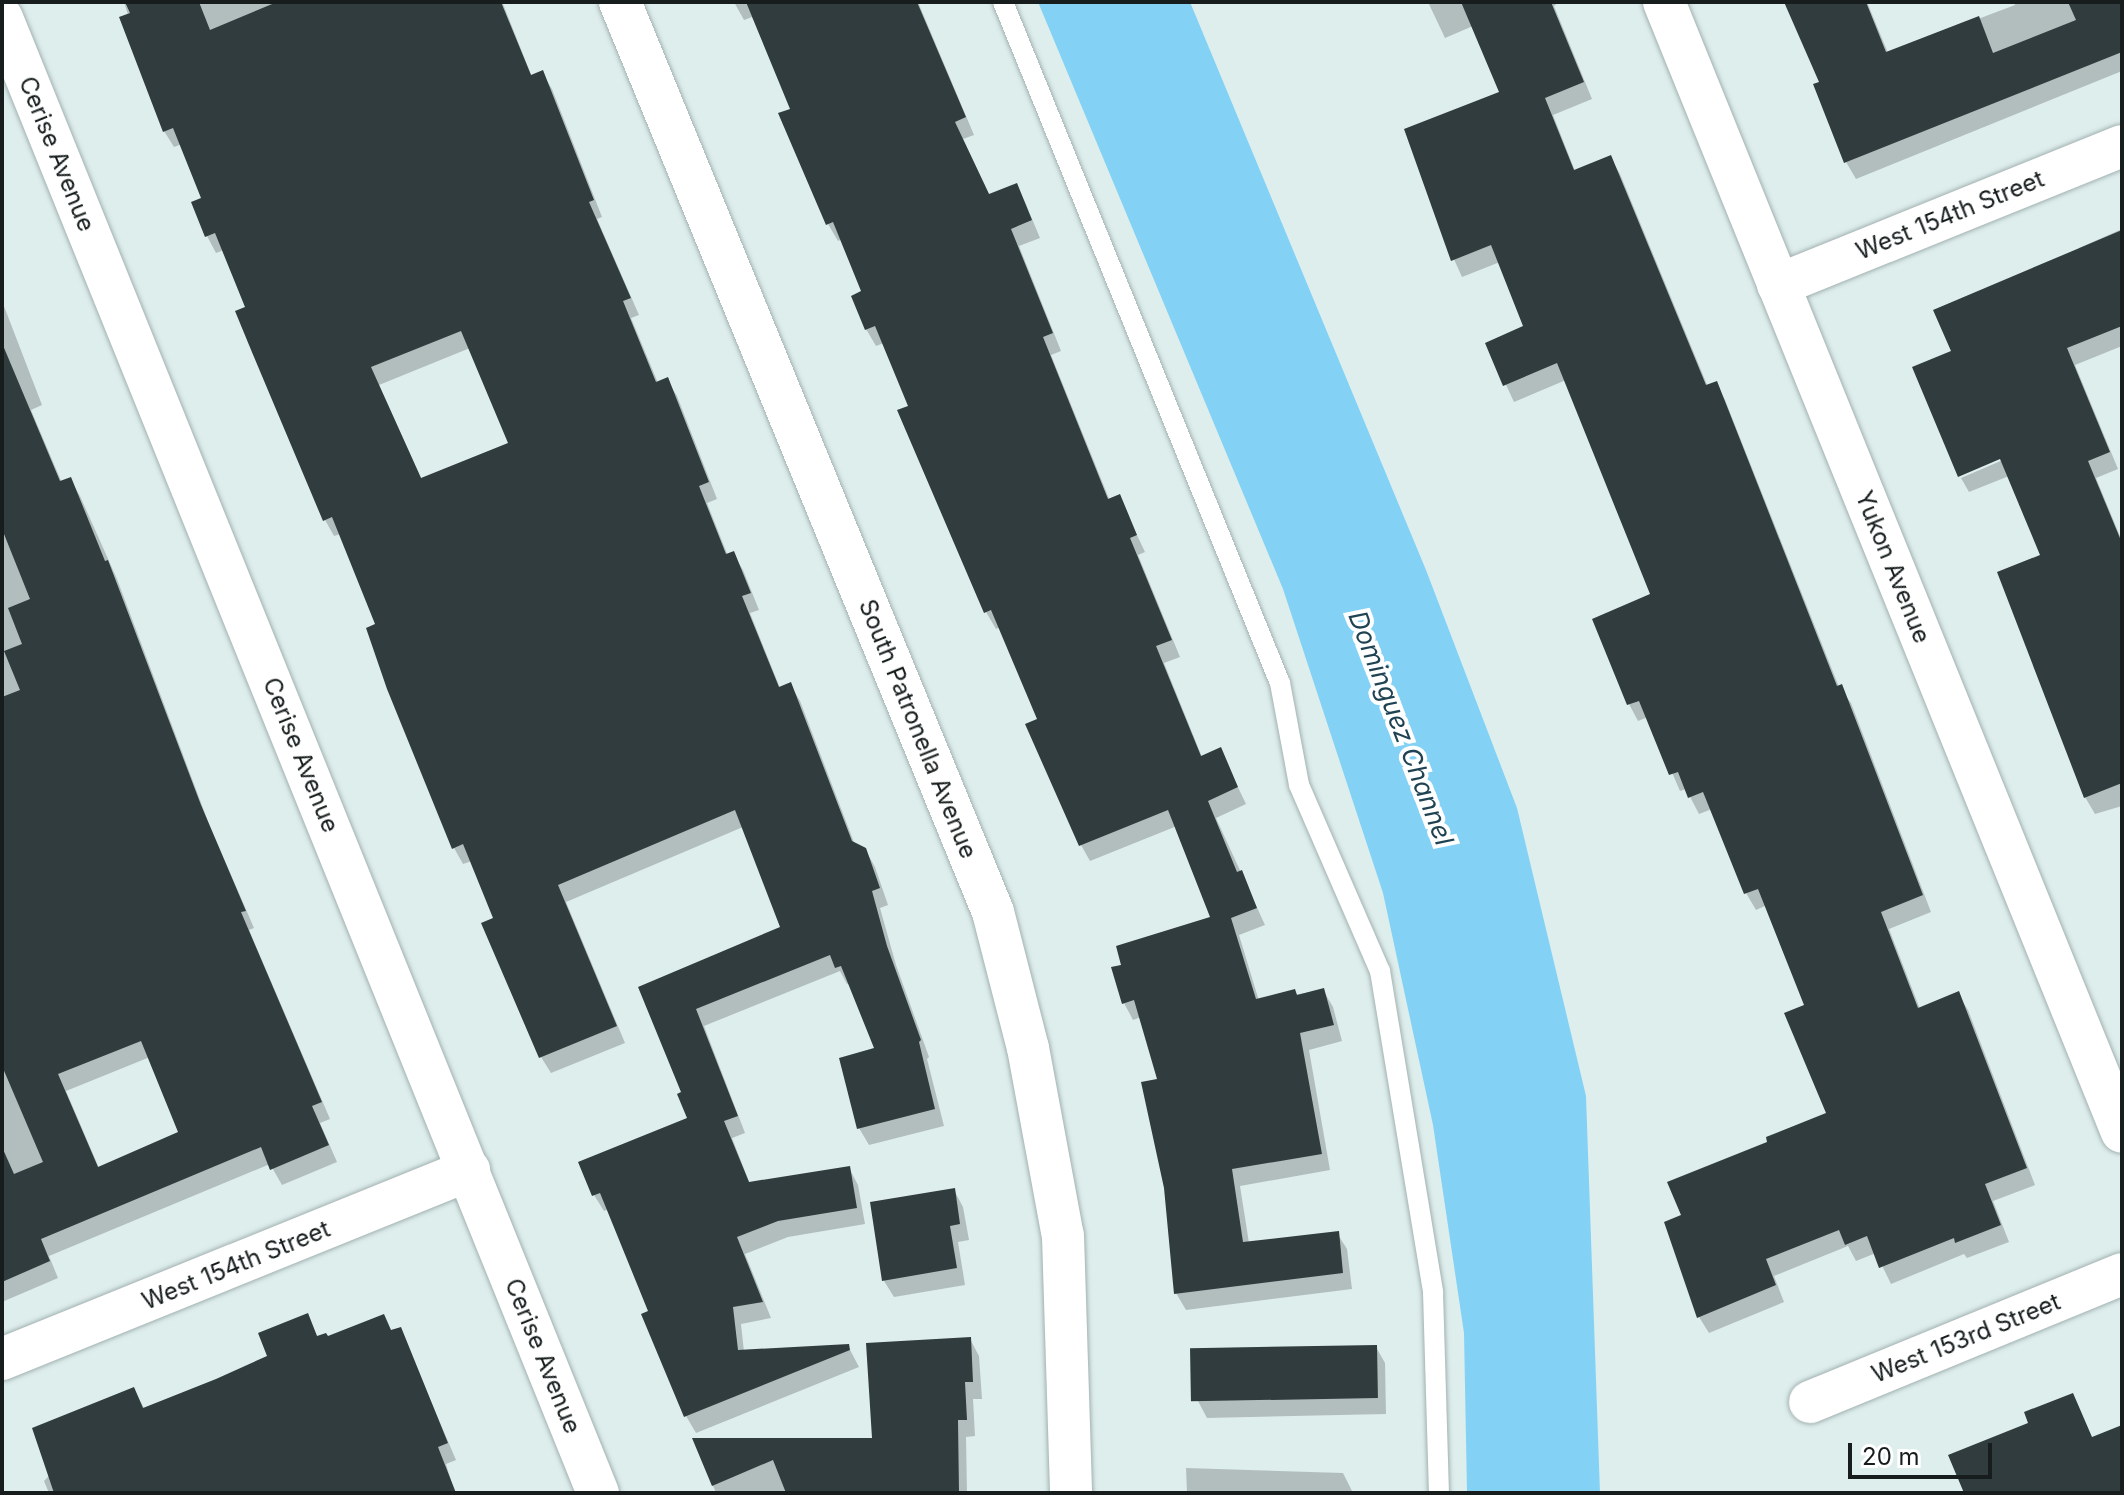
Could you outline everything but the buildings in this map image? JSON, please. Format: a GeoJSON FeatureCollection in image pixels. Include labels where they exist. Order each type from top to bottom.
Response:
{"type":"FeatureCollection","features":[{"type":"Feature","properties":{"kind":"street","name":"South Patronella Avenue"},"geometry":{"type":"LineString","coordinates":[[620,2],[993,912],[1028,1048],[1063,1236],[1071,1493]]}},
{"type":"Feature","properties":{"kind":"street","name":"Yukon Avenue"},"geometry":{"type":"LineString","coordinates":[[1664,2],[2122,1132]]}},
{"type":"Feature","properties":{"kind":"street","name":"Cerise Avenue"},"geometry":{"type":"LineString","coordinates":[[2,18],[598,1493]]}},
{"type":"Feature","properties":{"kind":"street","name":"West 154th Street"},"geometry":{"type":"LineString","coordinates":[[1778,285],[2122,146]]}},
{"type":"Feature","properties":{"kind":"street","name":"West 154th Street"},"geometry":{"type":"LineString","coordinates":[[2,1359],[469,1170]]}},
{"type":"Feature","properties":{"kind":"street","name":"West 153rd Street"},"geometry":{"type":"LineString","coordinates":[[1810,1402],[2122,1274]]}},
{"type":"Feature","properties":{"kind":"lane"},"geometry":{"type":"LineString","coordinates":[[1003,2],[1280,683],[1299,785],[1380,971],[1433,1292],[1439,1493]]}},
{"type":"Feature","properties":{"kind":"water","name":"Dominguez Channel"},"geometry":{"type":"Polygon","coordinates":[[[1038,2],[1190,2],[1426,570],[1517,808],[1586,1096],[1600,1493],[1467,1493],[1464,1333],[1433,1125],[1383,893],[1283,589],[1038,2]]]}}]}
